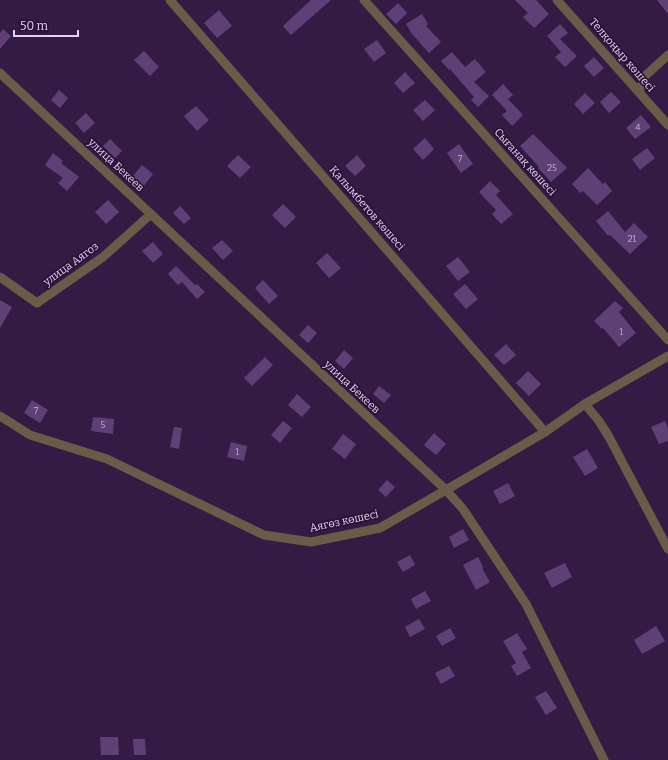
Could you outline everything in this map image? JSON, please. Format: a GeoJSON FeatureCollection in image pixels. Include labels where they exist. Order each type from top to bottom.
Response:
{"type":"FeatureCollection","features":[{"type":"Feature","properties":{"kind":"street","name":"Қалымбетов көшесі"},"geometry":{"type":"LineString","coordinates":[[170,0],[545,432]]}},
{"type":"Feature","properties":{"kind":"street","name":"Сығанақ көшесі"},"geometry":{"type":"LineString","coordinates":[[364,0],[668,340]]}},
{"type":"Feature","properties":{"kind":"street","name":"Телқоңыр көшесі"},"geometry":{"type":"LineString","coordinates":[[557,0],[668,125]]}},
{"type":"Feature","properties":{"kind":"street"},"geometry":{"type":"LineString","coordinates":[[639,92],[645,76],[668,55]]}},
{"type":"Feature","properties":{"kind":"street","name":"улица Бекеев"},"geometry":{"type":"LineString","coordinates":[[0,73],[446,490]]}},
{"type":"Feature","properties":{"kind":"street","name":"улица Аягоз"},"geometry":{"type":"LineString","coordinates":[[0,277],[37,303],[103,257],[151,214]]}},
{"type":"Feature","properties":{"kind":"street"},"geometry":{"type":"LineString","coordinates":[[604,760],[526,604],[463,509],[446,490],[545,432],[585,404],[668,356]]}},
{"type":"Feature","properties":{"kind":"street"},"geometry":{"type":"LineString","coordinates":[[585,404],[599,421],[609,437],[668,549]]}},
{"type":"Feature","properties":{"kind":"street","name":"Аягөз көшесі"},"geometry":{"type":"LineString","coordinates":[[0,416],[30,435],[107,459],[264,535],[311,542],[380,528],[446,490]]}},
{"type":"Feature","properties":{"kind":"building"},"geometry":{"type":"Polygon","coordinates":[[[311,0],[331,0],[291,35],[283,26],[311,0]]]}},
{"type":"Feature","properties":{"kind":"building"},"geometry":{"type":"Polygon","coordinates":[[[515,0],[536,0],[549,14],[534,28],[523,17],[528,13],[515,0]]]}},
{"type":"Feature","properties":{"kind":"building"},"geometry":{"type":"Polygon","coordinates":[[[657,0],[668,0],[668,14],[657,0]]]}},
{"type":"Feature","properties":{"kind":"building"},"geometry":{"type":"Polygon","coordinates":[[[398,3],[407,13],[396,24],[386,14],[398,3]]]}},
{"type":"Feature","properties":{"kind":"building"},"geometry":{"type":"Polygon","coordinates":[[[219,10],[232,26],[217,38],[204,23],[219,10]]]}},
{"type":"Feature","properties":{"kind":"building"},"geometry":{"type":"Polygon","coordinates":[[[422,14],[428,24],[426,26],[441,42],[429,53],[412,34],[406,24],[422,14]]]}},
{"type":"Feature","properties":{"kind":"building"},"geometry":{"type":"Polygon","coordinates":[[[560,24],[568,33],[560,39],[577,56],[565,67],[555,57],[561,52],[547,36],[560,24]]]}},
{"type":"Feature","properties":{"kind":"building"},"geometry":{"type":"Polygon","coordinates":[[[3,29],[11,36],[0,49],[0,33],[3,29]]]}},
{"type":"Feature","properties":{"kind":"building"},"geometry":{"type":"Polygon","coordinates":[[[377,40],[386,53],[374,62],[364,49],[377,40]]]}},
{"type":"Feature","properties":{"kind":"building"},"geometry":{"type":"Polygon","coordinates":[[[144,51],[159,67],[150,76],[134,60],[144,51]]]}},
{"type":"Feature","properties":{"kind":"building"},"geometry":{"type":"Polygon","coordinates":[[[452,52],[465,67],[475,59],[486,72],[474,82],[489,96],[478,107],[471,100],[474,97],[450,69],[449,70],[441,61],[452,52]]]}},
{"type":"Feature","properties":{"kind":"building"},"geometry":{"type":"Polygon","coordinates":[[[594,57],[604,68],[594,77],[584,66],[594,57]]]}},
{"type":"Feature","properties":{"kind":"building"},"geometry":{"type":"Polygon","coordinates":[[[405,72],[415,83],[403,93],[394,83],[405,72]]]}},
{"type":"Feature","properties":{"kind":"building"},"geometry":{"type":"Polygon","coordinates":[[[503,84],[513,95],[508,99],[523,115],[512,126],[502,115],[507,111],[492,95],[503,84]]]}},
{"type":"Feature","properties":{"kind":"building"},"geometry":{"type":"Polygon","coordinates":[[[59,90],[68,98],[60,108],[51,100],[59,90]]]}},
{"type":"Feature","properties":{"kind":"building"},"geometry":{"type":"Polygon","coordinates":[[[611,92],[621,102],[609,113],[600,102],[611,92]]]}},
{"type":"Feature","properties":{"kind":"building"},"geometry":{"type":"Polygon","coordinates":[[[585,93],[595,103],[583,114],[574,104],[585,93]]]}},
{"type":"Feature","properties":{"kind":"building"},"geometry":{"type":"Polygon","coordinates":[[[425,100],[435,110],[423,121],[413,110],[425,100]]]}},
{"type":"Feature","properties":{"kind":"building"},"geometry":{"type":"Polygon","coordinates":[[[196,106],[209,120],[197,131],[184,116],[196,106]]]}},
{"type":"Feature","properties":{"kind":"building"},"geometry":{"type":"Polygon","coordinates":[[[86,113],[95,123],[84,133],[75,123],[86,113]]]}},
{"type":"Feature","properties":{"kind":"building"},"geometry":{"type":"Polygon","coordinates":[[[641,115],[651,127],[635,139],[626,128],[641,115]]]}},
{"type":"Feature","properties":{"kind":"building"},"geometry":{"type":"Polygon","coordinates":[[[533,134],[567,168],[551,182],[520,146],[533,134]]]}},
{"type":"Feature","properties":{"kind":"building"},"geometry":{"type":"Polygon","coordinates":[[[425,138],[434,149],[423,160],[413,149],[425,138]]]}},
{"type":"Feature","properties":{"kind":"building"},"geometry":{"type":"Polygon","coordinates":[[[110,139],[122,151],[115,158],[103,146],[110,139]]]}},
{"type":"Feature","properties":{"kind":"building"},"geometry":{"type":"Polygon","coordinates":[[[459,144],[473,164],[461,173],[447,153],[459,144]]]}},
{"type":"Feature","properties":{"kind":"building"},"geometry":{"type":"Polygon","coordinates":[[[647,148],[655,158],[640,170],[632,159],[647,148]]]}},
{"type":"Feature","properties":{"kind":"building"},"geometry":{"type":"Polygon","coordinates":[[[53,153],[63,161],[61,163],[79,177],[67,191],[58,183],[63,178],[45,165],[53,153]]]}},
{"type":"Feature","properties":{"kind":"building"},"geometry":{"type":"Polygon","coordinates":[[[238,155],[251,167],[240,178],[227,166],[238,155]]]}},
{"type":"Feature","properties":{"kind":"building"},"geometry":{"type":"Polygon","coordinates":[[[357,155],[366,166],[355,176],[345,166],[357,155]]]}},
{"type":"Feature","properties":{"kind":"building"},"geometry":{"type":"Polygon","coordinates":[[[142,165],[153,174],[140,191],[128,182],[142,165]]]}},
{"type":"Feature","properties":{"kind":"building"},"geometry":{"type":"Polygon","coordinates":[[[588,168],[603,184],[605,182],[612,191],[597,205],[583,191],[580,193],[572,184],[588,168]]]}},
{"type":"Feature","properties":{"kind":"building"},"geometry":{"type":"Polygon","coordinates":[[[490,181],[500,191],[496,195],[513,214],[501,224],[492,214],[496,210],[479,192],[490,181]]]}},
{"type":"Feature","properties":{"kind":"building"},"geometry":{"type":"Polygon","coordinates":[[[108,200],[119,212],[106,224],[95,212],[108,200]]]}},
{"type":"Feature","properties":{"kind":"building"},"geometry":{"type":"Polygon","coordinates":[[[283,204],[296,217],[285,228],[272,215],[283,204]]]}},
{"type":"Feature","properties":{"kind":"building"},"geometry":{"type":"Polygon","coordinates":[[[180,206],[191,218],[184,224],[173,213],[180,206]]]}},
{"type":"Feature","properties":{"kind":"building"},"geometry":{"type":"Polygon","coordinates":[[[608,211],[625,232],[634,223],[648,237],[630,254],[610,235],[608,236],[596,221],[608,211]]]}},
{"type":"Feature","properties":{"kind":"building"},"geometry":{"type":"Polygon","coordinates":[[[222,240],[233,251],[223,260],[212,248],[222,240]]]}},
{"type":"Feature","properties":{"kind":"building"},"geometry":{"type":"Polygon","coordinates":[[[153,242],[163,254],[153,263],[142,251],[153,242]]]}},
{"type":"Feature","properties":{"kind":"building"},"geometry":{"type":"Polygon","coordinates":[[[327,253],[341,268],[329,278],[316,263],[327,253]]]}},
{"type":"Feature","properties":{"kind":"building"},"geometry":{"type":"Polygon","coordinates":[[[458,257],[470,272],[458,281],[446,266],[458,257]]]}},
{"type":"Feature","properties":{"kind":"building"},"geometry":{"type":"Polygon","coordinates":[[[176,266],[195,285],[197,284],[205,292],[197,299],[182,282],[178,285],[168,274],[176,266]]]}},
{"type":"Feature","properties":{"kind":"building"},"geometry":{"type":"Polygon","coordinates":[[[263,280],[278,296],[269,304],[255,288],[263,280]]]}},
{"type":"Feature","properties":{"kind":"building"},"geometry":{"type":"Polygon","coordinates":[[[465,284],[478,299],[466,309],[453,294],[465,284]]]}},
{"type":"Feature","properties":{"kind":"building"},"geometry":{"type":"Polygon","coordinates":[[[0,300],[12,307],[0,328],[0,300]]]}},
{"type":"Feature","properties":{"kind":"building"},"geometry":{"type":"Polygon","coordinates":[[[615,301],[623,308],[619,312],[636,333],[619,347],[603,328],[602,329],[594,321],[615,301]]]}},
{"type":"Feature","properties":{"kind":"building"},"geometry":{"type":"Polygon","coordinates":[[[308,325],[317,333],[308,343],[299,335],[308,325]]]}},
{"type":"Feature","properties":{"kind":"building"},"geometry":{"type":"Polygon","coordinates":[[[506,344],[516,355],[504,365],[494,355],[506,344]]]}},
{"type":"Feature","properties":{"kind":"building"},"geometry":{"type":"Polygon","coordinates":[[[344,350],[353,358],[344,369],[335,361],[344,350]]]}},
{"type":"Feature","properties":{"kind":"building"},"geometry":{"type":"Polygon","coordinates":[[[265,357],[273,365],[252,386],[244,378],[265,357]]]}},
{"type":"Feature","properties":{"kind":"building"},"geometry":{"type":"Polygon","coordinates":[[[528,371],[541,384],[529,396],[516,383],[528,371]]]}},
{"type":"Feature","properties":{"kind":"building"},"geometry":{"type":"Polygon","coordinates":[[[379,386],[391,395],[384,403],[373,394],[379,386]]]}},
{"type":"Feature","properties":{"kind":"building"},"geometry":{"type":"Polygon","coordinates":[[[297,394],[311,407],[302,417],[288,405],[297,394]]]}},
{"type":"Feature","properties":{"kind":"building"},"geometry":{"type":"Polygon","coordinates":[[[32,400],[48,410],[40,423],[24,413],[32,400]]]}},
{"type":"Feature","properties":{"kind":"building"},"geometry":{"type":"Polygon","coordinates":[[[93,417],[114,419],[113,434],[91,431],[93,417]]]}},
{"type":"Feature","properties":{"kind":"building"},"geometry":{"type":"Polygon","coordinates":[[[283,421],[292,428],[280,443],[271,435],[283,421]]]}},
{"type":"Feature","properties":{"kind":"building"},"geometry":{"type":"Polygon","coordinates":[[[665,421],[668,428],[668,441],[659,444],[651,427],[665,421]]]}},
{"type":"Feature","properties":{"kind":"building"},"geometry":{"type":"Polygon","coordinates":[[[174,427],[182,428],[179,449],[170,447],[174,427]]]}},
{"type":"Feature","properties":{"kind":"building"},"geometry":{"type":"Polygon","coordinates":[[[434,433],[446,444],[436,455],[424,445],[434,433]]]}},
{"type":"Feature","properties":{"kind":"building"},"geometry":{"type":"Polygon","coordinates":[[[343,434],[356,444],[345,459],[332,449],[343,434]]]}},
{"type":"Feature","properties":{"kind":"building"},"geometry":{"type":"Polygon","coordinates":[[[231,442],[247,446],[244,461],[227,457],[231,442]]]}},
{"type":"Feature","properties":{"kind":"building"},"geometry":{"type":"Polygon","coordinates":[[[587,449],[598,468],[585,476],[573,457],[587,449]]]}},
{"type":"Feature","properties":{"kind":"building"},"geometry":{"type":"Polygon","coordinates":[[[387,480],[395,487],[386,497],[378,490],[387,480]]]}},
{"type":"Feature","properties":{"kind":"building"},"geometry":{"type":"Polygon","coordinates":[[[508,483],[515,496],[500,504],[493,491],[508,483]]]}},
{"type":"Feature","properties":{"kind":"building"},"geometry":{"type":"Polygon","coordinates":[[[463,529],[469,540],[454,548],[449,537],[463,529]]]}},
{"type":"Feature","properties":{"kind":"building"},"geometry":{"type":"Polygon","coordinates":[[[410,555],[415,565],[403,572],[397,562],[410,555]]]}},
{"type":"Feature","properties":{"kind":"building"},"geometry":{"type":"Polygon","coordinates":[[[478,557],[490,582],[476,590],[463,565],[478,557]]]}},
{"type":"Feature","properties":{"kind":"building"},"geometry":{"type":"Polygon","coordinates":[[[565,563],[572,577],[552,588],[544,573],[565,563]]]}},
{"type":"Feature","properties":{"kind":"building"},"geometry":{"type":"Polygon","coordinates":[[[425,591],[431,601],[416,609],[411,599],[425,591]]]}},
{"type":"Feature","properties":{"kind":"building"},"geometry":{"type":"Polygon","coordinates":[[[419,619],[425,629],[410,637],[405,627],[419,619]]]}},
{"type":"Feature","properties":{"kind":"building"},"geometry":{"type":"Polygon","coordinates":[[[656,626],[665,641],[642,654],[634,640],[656,626]]]}},
{"type":"Feature","properties":{"kind":"building"},"geometry":{"type":"Polygon","coordinates":[[[450,628],[456,638],[442,646],[436,636],[450,628]]]}},
{"type":"Feature","properties":{"kind":"building"},"geometry":{"type":"Polygon","coordinates":[[[517,633],[527,649],[522,652],[531,668],[517,676],[511,666],[516,663],[503,641],[517,633]]]}},
{"type":"Feature","properties":{"kind":"building"},"geometry":{"type":"Polygon","coordinates":[[[449,666],[455,676],[441,684],[435,673],[449,666]]]}},
{"type":"Feature","properties":{"kind":"building"},"geometry":{"type":"Polygon","coordinates":[[[546,691],[557,708],[546,715],[535,697],[546,691]]]}},
{"type":"Feature","properties":{"kind":"building"},"geometry":{"type":"Polygon","coordinates":[[[100,737],[118,737],[119,755],[101,755],[100,737]]]}},
{"type":"Feature","properties":{"kind":"building"},"geometry":{"type":"Polygon","coordinates":[[[133,739],[145,739],[146,755],[134,755],[133,739]]]}}]}
